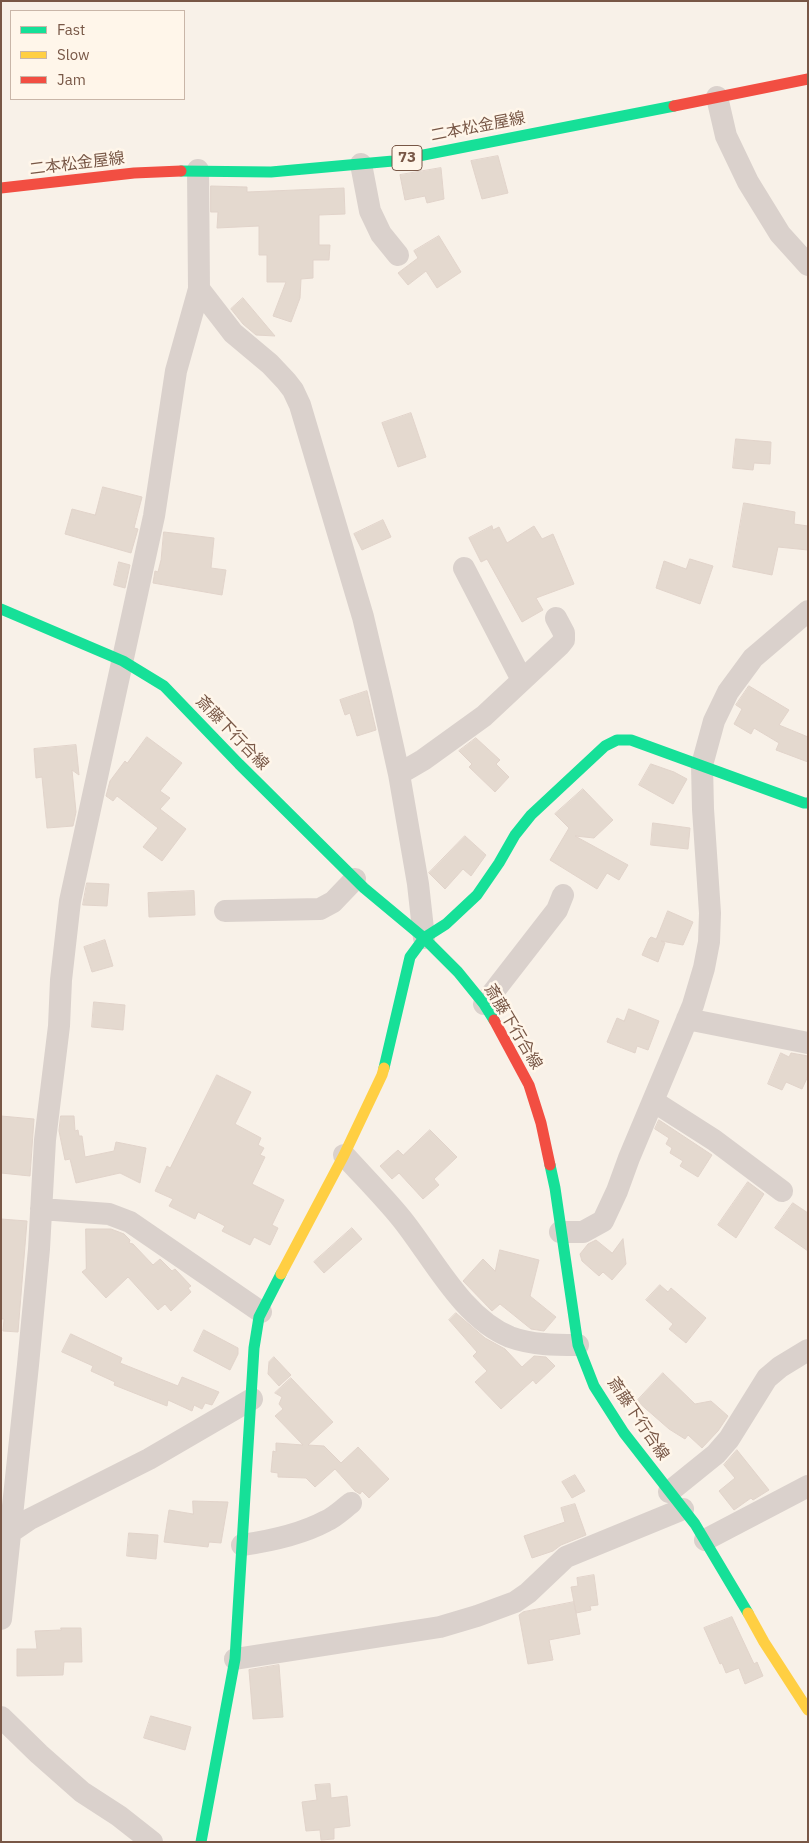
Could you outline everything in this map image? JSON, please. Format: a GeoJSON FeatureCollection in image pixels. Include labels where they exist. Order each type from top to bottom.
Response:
{"type":"FeatureCollection","features":[{"type":"Feature","properties":{"kind":"main road","name":"二本松金屋線"},"geometry":{"type":"LineString","coordinates":[[6,185],[134,173],[198,170],[271,172],[393,161],[808,79]]}},
{"type":"Feature","properties":{"kind":"main road","name":"斎藤下行合線"},"geometry":{"type":"LineString","coordinates":[[1,609],[123,660],[164,686],[239,764],[355,879],[424,938],[458,972],[484,1004],[514,1054],[529,1085],[549,1156],[578,1345],[594,1386],[619,1426],[705,1540],[764,1642],[808,1710]]}},
{"type":"Feature","properties":{"kind":"main road"},"geometry":{"type":"LineString","coordinates":[[201,1842],[235,1659],[254,1348],[259,1317],[344,1155],[382,1074],[410,957],[424,938],[446,924],[471,900],[493,871],[515,835],[531,815],[605,746],[617,740],[631,740],[808,803]]}},
{"type":"Feature","properties":{"kind":"street"},"geometry":{"type":"LineString","coordinates":[[717,97],[726,136],[748,182],[780,234],[808,265]]}},
{"type":"Feature","properties":{"kind":"street"},"geometry":{"type":"LineString","coordinates":[[361,164],[370,211],[381,234],[398,256]]}},
{"type":"Feature","properties":{"kind":"street"},"geometry":{"type":"LineString","coordinates":[[1,1619],[6,1536],[28,1365],[39,1249],[45,1140],[59,1026],[61,980],[70,901],[154,516],[176,371],[199,289],[198,170]]}},
{"type":"Feature","properties":{"kind":"street"},"geometry":{"type":"LineString","coordinates":[[199,289],[233,333],[270,364],[286,381],[293,390],[300,405],[363,617],[398,774],[418,884],[424,938]]}},
{"type":"Feature","properties":{"kind":"street"},"geometry":{"type":"LineString","coordinates":[[464,568],[522,680]]}},
{"type":"Feature","properties":{"kind":"street"},"geometry":{"type":"LineString","coordinates":[[560,1232],[583,1232],[602,1221],[618,1191],[628,1158],[687,1019],[704,968],[709,942],[710,912],[702,765],[714,721],[728,692],[753,658],[808,611]]}},
{"type":"Feature","properties":{"kind":"street"},"geometry":{"type":"LineString","coordinates":[[398,774],[423,760],[484,716],[564,640],[564,633],[556,618]]}},
{"type":"Feature","properties":{"kind":"street"},"geometry":{"type":"LineString","coordinates":[[225,911],[320,909],[333,902],[355,879]]}},
{"type":"Feature","properties":{"kind":"street"},"geometry":{"type":"LineString","coordinates":[[484,1004],[557,910],[563,895]]}},
{"type":"Feature","properties":{"kind":"street"},"geometry":{"type":"LineString","coordinates":[[687,1019],[808,1043]]}},
{"type":"Feature","properties":{"kind":"street"},"geometry":{"type":"LineString","coordinates":[[653,1101],[714,1140],[782,1191]]}},
{"type":"Feature","properties":{"kind":"street"},"geometry":{"type":"LineString","coordinates":[[344,1155],[400,1217],[457,1293],[490,1326],[510,1337],[539,1344],[578,1345]]}},
{"type":"Feature","properties":{"kind":"street"},"geometry":{"type":"LineString","coordinates":[[41,1209],[109,1214],[130,1222],[261,1312]]}},
{"type":"Feature","properties":{"kind":"street"},"geometry":{"type":"LineString","coordinates":[[669,1492],[716,1454],[729,1439],[767,1378],[780,1367],[808,1350]]}},
{"type":"Feature","properties":{"kind":"street"},"geometry":{"type":"LineString","coordinates":[[6,1536],[30,1519],[149,1459],[252,1399]]}},
{"type":"Feature","properties":{"kind":"street"},"geometry":{"type":"LineString","coordinates":[[705,1540],[808,1486]]}},
{"type":"Feature","properties":{"kind":"street"},"geometry":{"type":"LineString","coordinates":[[242,1545],[268,1541],[304,1530],[326,1521],[351,1503]]}},
{"type":"Feature","properties":{"kind":"street"},"geometry":{"type":"LineString","coordinates":[[235,1659],[440,1627],[477,1616],[515,1602],[528,1593],[566,1557],[683,1509]]}},
{"type":"Feature","properties":{"kind":"street"},"geometry":{"type":"LineString","coordinates":[[1,1717],[82,1792],[119,1816],[152,1842]]}},
{"type":"Feature","properties":{"kind":"building"},"geometry":{"type":"Polygon","coordinates":[[[498,156],[508,193],[482,199],[471,161],[498,156]]]}},
{"type":"Feature","properties":{"kind":"building"},"geometry":{"type":"Polygon","coordinates":[[[441,168],[444,199],[427,203],[425,196],[405,200],[400,175],[441,168]]]}},
{"type":"Feature","properties":{"kind":"building"},"geometry":{"type":"Polygon","coordinates":[[[211,186],[247,187],[247,192],[344,188],[345,214],[319,215],[319,245],[330,245],[329,260],[313,260],[313,278],[301,279],[300,298],[291,322],[273,316],[286,282],[267,282],[267,255],[259,255],[259,226],[217,228],[218,212],[211,212],[211,186]]]}},
{"type":"Feature","properties":{"kind":"building"},"geometry":{"type":"Polygon","coordinates":[[[439,236],[461,272],[437,288],[426,271],[408,285],[398,273],[418,258],[414,251],[439,236]]]}},
{"type":"Feature","properties":{"kind":"building"},"geometry":{"type":"Polygon","coordinates":[[[243,298],[275,336],[256,335],[243,324],[231,309],[243,298]]]}},
{"type":"Feature","properties":{"kind":"building"},"geometry":{"type":"Polygon","coordinates":[[[411,413],[426,457],[398,467],[382,423],[411,413]]]}},
{"type":"Feature","properties":{"kind":"building"},"geometry":{"type":"Polygon","coordinates":[[[736,439],[771,442],[770,464],[754,463],[753,470],[733,468],[736,439]]]}},
{"type":"Feature","properties":{"kind":"building"},"geometry":{"type":"Polygon","coordinates":[[[103,487],[142,497],[134,528],[138,529],[131,553],[65,534],[72,509],[95,515],[103,487]]]}},
{"type":"Feature","properties":{"kind":"building"},"geometry":{"type":"Polygon","coordinates":[[[744,503],[795,512],[794,524],[808,526],[808,550],[778,547],[772,575],[733,567],[744,503]]]}},
{"type":"Feature","properties":{"kind":"building"},"geometry":{"type":"Polygon","coordinates":[[[383,520],[391,537],[362,550],[354,534],[383,520]]]}},
{"type":"Feature","properties":{"kind":"building"},"geometry":{"type":"Polygon","coordinates":[[[492,526],[493,530],[499,527],[507,543],[534,526],[542,539],[553,534],[574,584],[536,598],[543,610],[522,622],[487,559],[481,562],[469,538],[492,526]]]}},
{"type":"Feature","properties":{"kind":"building"},"geometry":{"type":"Polygon","coordinates":[[[164,532],[214,538],[211,568],[226,570],[222,595],[153,583],[155,571],[158,572],[161,560],[164,532]]]}},
{"type":"Feature","properties":{"kind":"building"},"geometry":{"type":"Polygon","coordinates":[[[690,559],[713,566],[700,604],[656,588],[664,561],[686,569],[690,559]]]}},
{"type":"Feature","properties":{"kind":"building"},"geometry":{"type":"Polygon","coordinates":[[[119,562],[130,565],[125,588],[114,585],[119,562]]]}},
{"type":"Feature","properties":{"kind":"building"},"geometry":{"type":"Polygon","coordinates":[[[749,686],[789,710],[779,725],[808,737],[808,762],[776,750],[779,743],[754,728],[751,734],[734,724],[742,709],[736,705],[749,686]]]}},
{"type":"Feature","properties":{"kind":"building"},"geometry":{"type":"Polygon","coordinates":[[[367,691],[376,730],[357,736],[350,713],[345,715],[340,700],[367,691]]]}},
{"type":"Feature","properties":{"kind":"building"},"geometry":{"type":"Polygon","coordinates":[[[147,737],[182,763],[160,791],[170,798],[160,809],[186,829],[162,861],[143,847],[158,828],[117,796],[113,801],[106,796],[110,781],[147,737]]]}},
{"type":"Feature","properties":{"kind":"building"},"geometry":{"type":"Polygon","coordinates":[[[476,738],[500,760],[496,764],[509,777],[495,792],[469,767],[472,764],[459,751],[476,738]]]}},
{"type":"Feature","properties":{"kind":"building"},"geometry":{"type":"Polygon","coordinates":[[[76,745],[79,775],[72,770],[76,812],[73,826],[47,828],[42,777],[36,778],[34,749],[76,745]]]}},
{"type":"Feature","properties":{"kind":"building"},"geometry":{"type":"Polygon","coordinates":[[[651,764],[687,779],[673,804],[639,785],[651,764]]]}},
{"type":"Feature","properties":{"kind":"building"},"geometry":{"type":"Polygon","coordinates":[[[583,789],[613,820],[594,838],[575,836],[628,865],[619,880],[607,873],[597,889],[550,860],[569,828],[555,814],[583,789]]]}},
{"type":"Feature","properties":{"kind":"building"},"geometry":{"type":"Polygon","coordinates":[[[653,823],[690,828],[688,849],[651,845],[653,823]]]}},
{"type":"Feature","properties":{"kind":"building"},"geometry":{"type":"Polygon","coordinates":[[[465,836],[486,855],[471,876],[463,869],[445,889],[429,873],[465,836]]]}},
{"type":"Feature","properties":{"kind":"building"},"geometry":{"type":"Polygon","coordinates":[[[87,883],[109,884],[107,906],[83,905],[87,883]]]}},
{"type":"Feature","properties":{"kind":"building"},"geometry":{"type":"Polygon","coordinates":[[[194,891],[195,915],[149,917],[148,893],[194,891]]]}},
{"type":"Feature","properties":{"kind":"building"},"geometry":{"type":"Polygon","coordinates":[[[668,911],[693,922],[683,945],[661,941],[665,943],[658,962],[642,955],[649,939],[651,937],[656,939],[668,911]]]}},
{"type":"Feature","properties":{"kind":"building"},"geometry":{"type":"Polygon","coordinates":[[[105,940],[113,966],[92,972],[84,947],[105,940]]]}},
{"type":"Feature","properties":{"kind":"building"},"geometry":{"type":"Polygon","coordinates":[[[94,1002],[125,1005],[123,1030],[92,1027],[94,1002]]]}},
{"type":"Feature","properties":{"kind":"building"},"geometry":{"type":"Polygon","coordinates":[[[629,1009],[659,1021],[648,1050],[637,1046],[635,1053],[607,1042],[617,1018],[624,1021],[629,1009]]]}},
{"type":"Feature","properties":{"kind":"building"},"geometry":{"type":"Polygon","coordinates":[[[781,1053],[789,1057],[791,1053],[808,1056],[808,1076],[802,1089],[786,1082],[782,1090],[768,1084],[781,1053]]]}},
{"type":"Feature","properties":{"kind":"building"},"geometry":{"type":"Polygon","coordinates":[[[217,1075],[251,1092],[235,1124],[261,1138],[258,1145],[264,1148],[260,1155],[265,1157],[252,1184],[284,1200],[272,1225],[278,1228],[270,1245],[254,1237],[250,1245],[222,1231],[225,1226],[198,1212],[195,1219],[169,1206],[173,1199],[155,1191],[167,1166],[170,1168],[217,1075]]]}},
{"type":"Feature","properties":{"kind":"building"},"geometry":{"type":"Polygon","coordinates":[[[1,1116],[34,1119],[30,1176],[1,1173],[1,1116]]]}},
{"type":"Feature","properties":{"kind":"building"},"geometry":{"type":"Polygon","coordinates":[[[61,1116],[74,1116],[75,1131],[78,1130],[79,1136],[82,1136],[85,1157],[114,1151],[116,1142],[146,1148],[140,1183],[120,1173],[76,1183],[70,1159],[65,1160],[59,1131],[61,1116]]]}},
{"type":"Feature","properties":{"kind":"building"},"geometry":{"type":"Polygon","coordinates":[[[659,1120],[712,1155],[698,1177],[680,1166],[683,1161],[670,1153],[672,1148],[666,1144],[669,1138],[655,1129],[659,1120]]]}},
{"type":"Feature","properties":{"kind":"building"},"geometry":{"type":"Polygon","coordinates":[[[430,1130],[457,1157],[434,1179],[439,1185],[423,1199],[399,1173],[392,1179],[380,1166],[398,1150],[403,1155],[430,1130]]]}},
{"type":"Feature","properties":{"kind":"building"},"geometry":{"type":"Polygon","coordinates":[[[748,1182],[764,1194],[736,1238],[718,1225],[748,1182]]]}},
{"type":"Feature","properties":{"kind":"building"},"geometry":{"type":"Polygon","coordinates":[[[793,1203],[808,1213],[808,1251],[775,1228],[793,1203]]]}},
{"type":"Feature","properties":{"kind":"building"},"geometry":{"type":"Polygon","coordinates":[[[1,1219],[27,1221],[18,1332],[3,1331],[4,1319],[1,1319],[1,1219]]]}},
{"type":"Feature","properties":{"kind":"building"},"geometry":{"type":"Polygon","coordinates":[[[352,1228],[362,1239],[324,1273],[314,1262],[352,1228]]]}},
{"type":"Feature","properties":{"kind":"building"},"geometry":{"type":"Polygon","coordinates":[[[86,1229],[111,1229],[124,1234],[130,1240],[129,1243],[133,1244],[153,1265],[160,1259],[172,1271],[175,1269],[191,1286],[188,1288],[191,1292],[171,1311],[165,1304],[158,1310],[128,1277],[106,1298],[82,1272],[86,1269],[86,1229]]]}},
{"type":"Feature","properties":{"kind":"building"},"geometry":{"type":"Polygon","coordinates":[[[623,1239],[626,1264],[612,1280],[603,1272],[599,1276],[582,1261],[580,1254],[588,1244],[596,1240],[612,1253],[623,1239]]]}},
{"type":"Feature","properties":{"kind":"building"},"geometry":{"type":"Polygon","coordinates":[[[500,1250],[539,1260],[530,1296],[556,1317],[544,1331],[531,1329],[500,1304],[492,1311],[463,1281],[483,1259],[495,1271],[500,1250]]]}},
{"type":"Feature","properties":{"kind":"building"},"geometry":{"type":"Polygon","coordinates":[[[660,1285],[668,1292],[671,1288],[706,1318],[686,1343],[669,1329],[673,1324],[646,1300],[660,1285]]]}},
{"type":"Feature","properties":{"kind":"building"},"geometry":{"type":"Polygon","coordinates":[[[456,1313],[485,1338],[505,1349],[522,1367],[534,1356],[546,1357],[555,1366],[536,1384],[533,1380],[501,1409],[475,1382],[487,1371],[473,1356],[477,1352],[449,1320],[456,1313]]]}},
{"type":"Feature","properties":{"kind":"building"},"geometry":{"type":"Polygon","coordinates":[[[204,1330],[238,1348],[238,1354],[230,1370],[194,1351],[204,1330]]]}},
{"type":"Feature","properties":{"kind":"building"},"geometry":{"type":"Polygon","coordinates":[[[71,1334],[122,1358],[120,1363],[178,1386],[182,1377],[219,1392],[212,1405],[205,1403],[202,1409],[194,1405],[192,1411],[168,1400],[167,1406],[114,1385],[115,1382],[91,1371],[93,1366],[62,1352],[71,1334]]]}},
{"type":"Feature","properties":{"kind":"building"},"geometry":{"type":"Polygon","coordinates":[[[274,1357],[291,1375],[279,1386],[268,1374],[269,1362],[274,1357]]]}},
{"type":"Feature","properties":{"kind":"building"},"geometry":{"type":"Polygon","coordinates":[[[663,1373],[695,1404],[711,1401],[728,1416],[718,1431],[702,1448],[688,1435],[685,1439],[669,1429],[637,1401],[663,1373]]]}},
{"type":"Feature","properties":{"kind":"building"},"geometry":{"type":"Polygon","coordinates":[[[291,1378],[333,1422],[308,1445],[324,1446],[341,1463],[358,1447],[389,1479],[369,1498],[362,1491],[360,1494],[355,1491],[335,1469],[315,1487],[306,1478],[278,1477],[278,1473],[271,1472],[273,1451],[276,1452],[276,1443],[303,1445],[275,1416],[283,1409],[279,1404],[282,1397],[275,1393],[291,1378]]]}},
{"type":"Feature","properties":{"kind":"building"},"geometry":{"type":"Polygon","coordinates":[[[737,1450],[769,1490],[753,1500],[751,1498],[734,1510],[719,1491],[735,1478],[724,1465],[737,1450]]]}},
{"type":"Feature","properties":{"kind":"building"},"geometry":{"type":"Polygon","coordinates":[[[575,1475],[585,1491],[572,1498],[562,1482],[575,1475]]]}},
{"type":"Feature","properties":{"kind":"building"},"geometry":{"type":"Polygon","coordinates":[[[193,1501],[228,1502],[221,1543],[209,1542],[208,1547],[164,1542],[169,1510],[193,1514],[193,1501]]]}},
{"type":"Feature","properties":{"kind":"building"},"geometry":{"type":"Polygon","coordinates":[[[575,1504],[586,1535],[561,1545],[553,1551],[532,1558],[524,1536],[565,1522],[561,1508],[575,1504]]]}},
{"type":"Feature","properties":{"kind":"building"},"geometry":{"type":"Polygon","coordinates":[[[129,1533],[158,1535],[156,1559],[127,1556],[129,1533]]]}},
{"type":"Feature","properties":{"kind":"building"},"geometry":{"type":"Polygon","coordinates":[[[594,1575],[598,1605],[590,1606],[591,1610],[576,1613],[571,1587],[578,1586],[577,1578],[594,1575]]]}},
{"type":"Feature","properties":{"kind":"building"},"geometry":{"type":"Polygon","coordinates":[[[574,1602],[580,1634],[549,1640],[553,1660],[528,1664],[519,1615],[523,1612],[574,1602]]]}},
{"type":"Feature","properties":{"kind":"building"},"geometry":{"type":"Polygon","coordinates":[[[732,1617],[754,1664],[757,1662],[763,1676],[745,1684],[739,1668],[726,1673],[704,1628],[732,1617]]]}},
{"type":"Feature","properties":{"kind":"building"},"geometry":{"type":"Polygon","coordinates":[[[61,1628],[81,1628],[82,1662],[64,1662],[63,1675],[17,1676],[17,1649],[37,1649],[35,1631],[61,1630],[61,1628]]]}},
{"type":"Feature","properties":{"kind":"building"},"geometry":{"type":"Polygon","coordinates":[[[279,1665],[283,1717],[253,1719],[249,1670],[279,1665]]]}},
{"type":"Feature","properties":{"kind":"building"},"geometry":{"type":"Polygon","coordinates":[[[151,1716],[191,1727],[185,1750],[144,1738],[151,1716]]]}},
{"type":"Feature","properties":{"kind":"building"},"geometry":{"type":"Polygon","coordinates":[[[330,1784],[331,1798],[347,1796],[350,1826],[334,1828],[334,1839],[321,1840],[320,1830],[306,1831],[302,1802],[317,1800],[315,1785],[330,1784]]]}},
{"type":"Feature","properties":{"kind":"traffic: fast"},"geometry":{"type":"LineString","coordinates":[[181,171],[271,172],[393,161],[674,106]]}},
{"type":"Feature","properties":{"kind":"traffic: fast"},"geometry":{"type":"LineString","coordinates":[[1,609],[123,661],[164,686],[239,764],[364,888],[424,938],[458,972],[484,1004],[494,1020]]}},
{"type":"Feature","properties":{"kind":"traffic: fast"},"geometry":{"type":"LineString","coordinates":[[384,1068],[410,957],[424,938],[446,924],[477,895],[515,835],[531,815],[605,746],[617,740],[631,740],[808,803]]}},
{"type":"Feature","properties":{"kind":"traffic: fast"},"geometry":{"type":"LineString","coordinates":[[550,1165],[578,1345],[594,1386],[624,1433],[695,1524],[748,1613]]}},
{"type":"Feature","properties":{"kind":"traffic: fast"},"geometry":{"type":"LineString","coordinates":[[201,1842],[235,1659],[254,1348],[259,1317],[281,1274]]}},
{"type":"Feature","properties":{"kind":"traffic: slow"},"geometry":{"type":"LineString","coordinates":[[281,1274],[344,1155],[384,1068]]}},
{"type":"Feature","properties":{"kind":"traffic: slow"},"geometry":{"type":"LineString","coordinates":[[748,1613],[764,1642],[808,1710]]}},
{"type":"Feature","properties":{"kind":"traffic: jam"},"geometry":{"type":"LineString","coordinates":[[674,106],[808,79]]}},
{"type":"Feature","properties":{"kind":"traffic: jam"},"geometry":{"type":"LineString","coordinates":[[1,188],[134,173],[181,171]]}},
{"type":"Feature","properties":{"kind":"traffic: jam"},"geometry":{"type":"LineString","coordinates":[[494,1020],[529,1085],[541,1123],[550,1165]]}}]}
